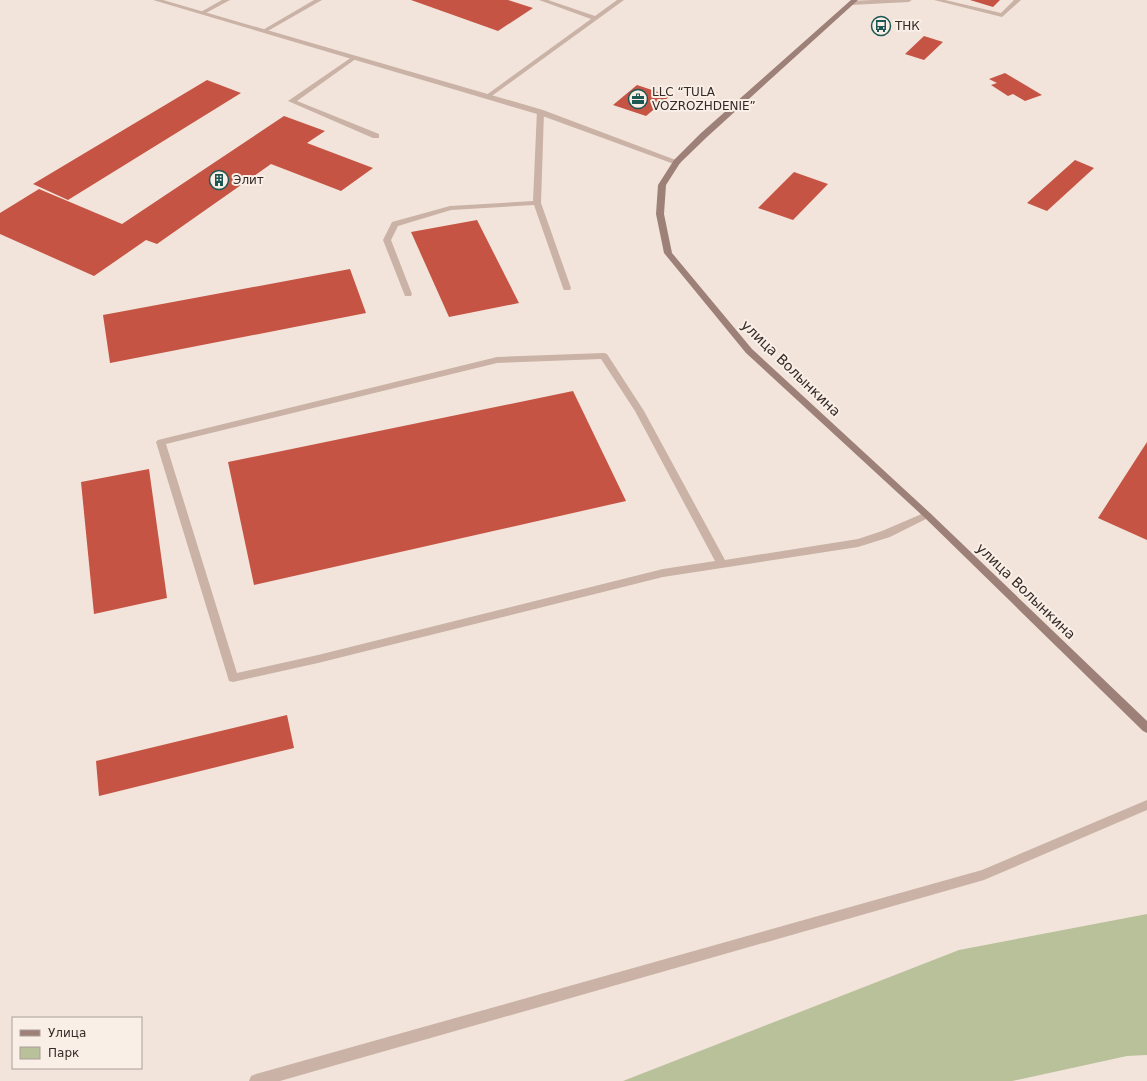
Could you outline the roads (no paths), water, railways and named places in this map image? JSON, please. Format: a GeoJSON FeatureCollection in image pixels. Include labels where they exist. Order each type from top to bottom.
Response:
{"type":"FeatureCollection","features":[{"type":"Feature","properties":{"kind":"street"},"geometry":{"type":"LineString","coordinates":[[156,0],[540,112],[677,162]]}},
{"type":"Feature","properties":{"kind":"street"},"geometry":{"type":"LineString","coordinates":[[202,13],[227,0]]}},
{"type":"Feature","properties":{"kind":"street"},"geometry":{"type":"LineString","coordinates":[[264,31],[319,0]]}},
{"type":"Feature","properties":{"kind":"street"},"geometry":{"type":"LineString","coordinates":[[542,0],[596,18]]}},
{"type":"Feature","properties":{"kind":"street"},"geometry":{"type":"LineString","coordinates":[[487,97],[622,0]]}},
{"type":"Feature","properties":{"kind":"street"},"geometry":{"type":"LineString","coordinates":[[853,2],[909,0]]}},
{"type":"Feature","properties":{"kind":"street"},"geometry":{"type":"LineString","coordinates":[[937,0],[1002,15],[1018,0]]}},
{"type":"Feature","properties":{"kind":"street","name":"улица Волынкина"},"geometry":{"type":"LineString","coordinates":[[853,2],[704,135],[677,162],[662,185],[660,214],[668,253],[749,352],[927,515],[1147,728]]}},
{"type":"Feature","properties":{"kind":"street"},"geometry":{"type":"LineString","coordinates":[[354,58],[292,101],[376,136]]}},
{"type":"Feature","properties":{"kind":"street"},"geometry":{"type":"LineString","coordinates":[[540,112],[537,202],[567,288]]}},
{"type":"Feature","properties":{"kind":"street"},"geometry":{"type":"LineString","coordinates":[[408,294],[387,240],[395,224],[450,208],[537,202]]}},
{"type":"Feature","properties":{"kind":"street"},"geometry":{"type":"LineString","coordinates":[[722,564],[639,411],[604,356],[498,360],[161,442],[233,678],[318,660],[663,573],[858,544],[886,534],[927,515]]}},
{"type":"Feature","properties":{"kind":"street"},"geometry":{"type":"LineString","coordinates":[[256,1081],[984,875],[1147,805]]}},
{"type":"Feature","properties":{"kind":"place","name":"ТНК"},"geometry":{"type":"Point","coordinates":[881,26]}},
{"type":"Feature","properties":{"kind":"place","name":"LLC “TULA VOZROZHDENIE”"},"geometry":{"type":"Point","coordinates":[638,99]}},
{"type":"Feature","properties":{"kind":"place","name":"Элит"},"geometry":{"type":"Point","coordinates":[219,180]}}]}
